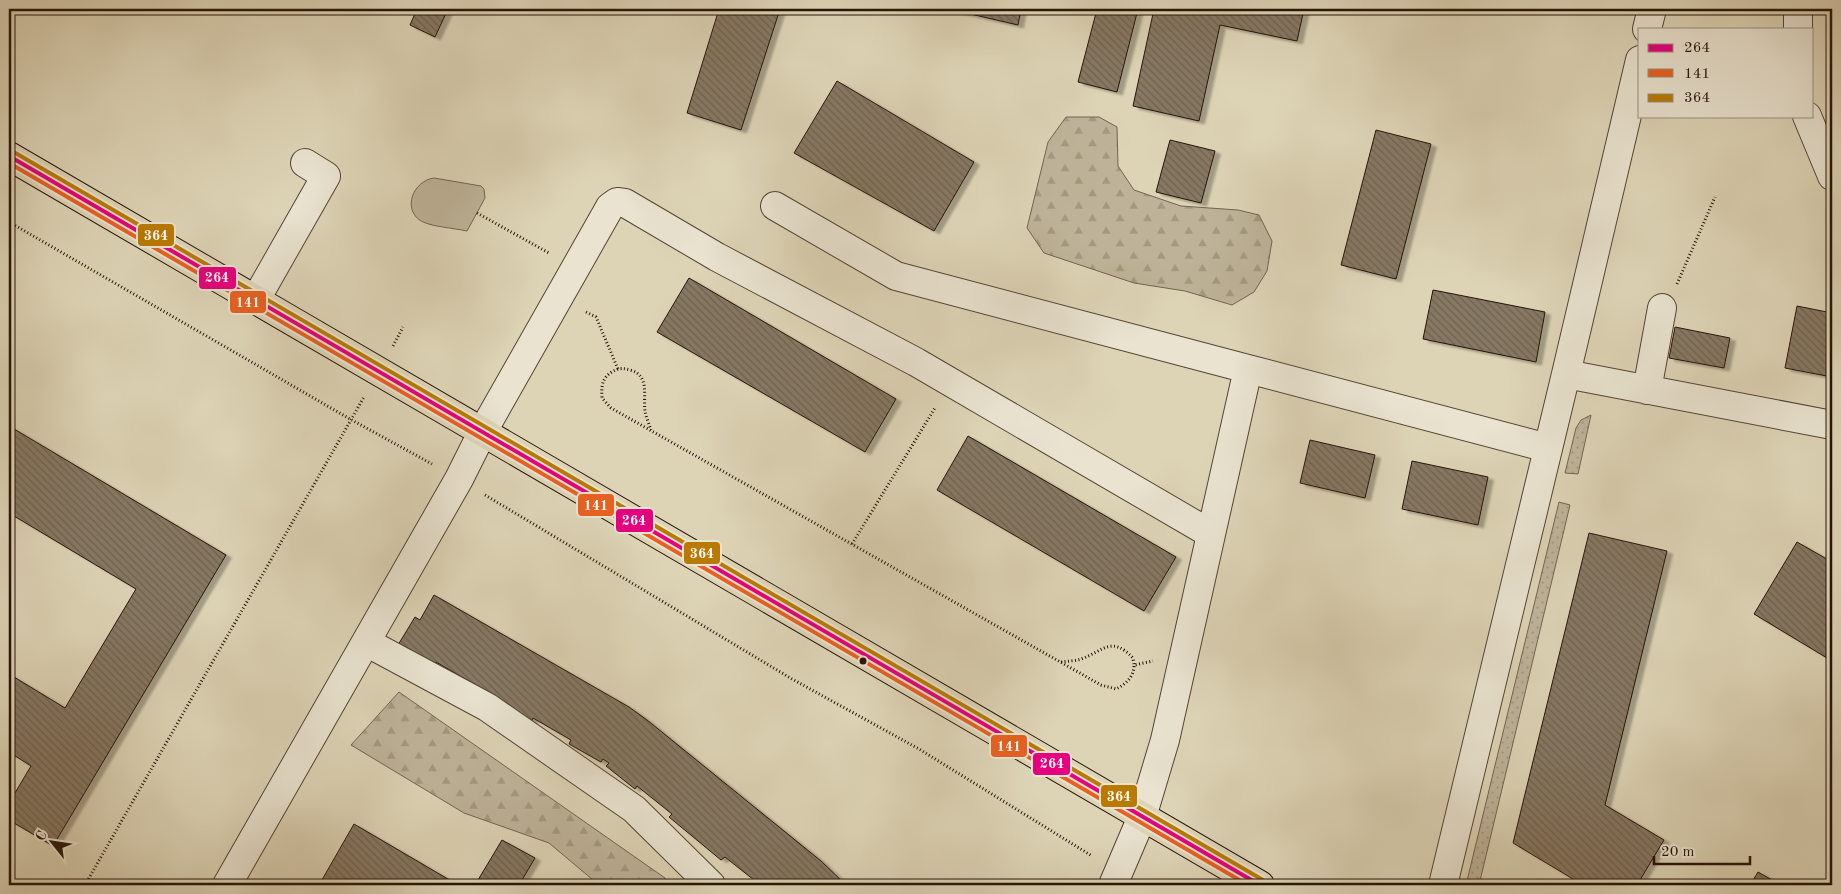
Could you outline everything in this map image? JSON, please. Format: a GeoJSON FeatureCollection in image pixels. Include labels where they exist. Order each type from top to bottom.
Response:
{"type":"FeatureCollection","features":[{"type":"Feature","properties":{"kind":"main road"},"geometry":{"type":"LineString","coordinates":[[9,156],[1260,885]]}},
{"type":"Feature","properties":{"kind":"lane"},"geometry":{"type":"LineString","coordinates":[[1647,28],[1652,9]]}},
{"type":"Feature","properties":{"kind":"lane"},"geometry":{"type":"LineString","coordinates":[[1798,9],[1798,28]]}},
{"type":"Feature","properties":{"kind":"lane"},"geometry":{"type":"LineString","coordinates":[[1443,885],[1638,68]]}},
{"type":"Feature","properties":{"kind":"lane"},"geometry":{"type":"LineString","coordinates":[[1808,118],[1832,176]]}},
{"type":"Feature","properties":{"kind":"lane"},"geometry":{"type":"LineString","coordinates":[[256,299],[326,176],[305,163]]}},
{"type":"Feature","properties":{"kind":"lane"},"geometry":{"type":"LineString","coordinates":[[227,885],[459,479],[483,431],[575,268],[610,207],[617,202],[625,204],[718,257],[907,357],[1211,534]]}},
{"type":"Feature","properties":{"kind":"lane"},"geometry":{"type":"LineString","coordinates":[[775,206],[896,276],[1548,448]]}},
{"type":"Feature","properties":{"kind":"lane"},"geometry":{"type":"LineString","coordinates":[[1647,390],[1662,308]]}},
{"type":"Feature","properties":{"kind":"lane"},"geometry":{"type":"LineString","coordinates":[[1115,879],[1142,817],[1165,740],[1248,370]]}},
{"type":"Feature","properties":{"kind":"lane"},"geometry":{"type":"LineString","coordinates":[[1566,374],[1832,425]]}},
{"type":"Feature","properties":{"kind":"lane"},"geometry":{"type":"LineString","coordinates":[[366,642],[487,707],[634,809],[711,885]]}},
{"type":"Feature","properties":{"kind":"path"},"geometry":{"type":"LineString","coordinates":[[1662,308],[1671,296],[1715,197]]}},
{"type":"Feature","properties":{"kind":"path"},"geometry":{"type":"LineString","coordinates":[[477,213],[575,268]]}},
{"type":"Feature","properties":{"kind":"path"},"geometry":{"type":"LineString","coordinates":[[9,222],[350,419],[459,479],[792,679],[919,748],[1115,879]]}},
{"type":"Feature","properties":{"kind":"path"},"geometry":{"type":"LineString","coordinates":[[559,297],[596,317],[618,369]]}},
{"type":"Feature","properties":{"kind":"path"},"geometry":{"type":"LineString","coordinates":[[85,885],[350,419],[380,371],[403,327]]}},
{"type":"Feature","properties":{"kind":"path"},"geometry":{"type":"LineString","coordinates":[[651,430],[645,411],[646,390],[643,378],[634,371],[622,368],[609,372],[601,384],[602,398],[611,408],[1101,685],[1116,689],[1127,684],[1134,671],[1133,658],[1125,649],[1114,645],[1101,648],[1081,659],[1061,662]]}},
{"type":"Feature","properties":{"kind":"path"},"geometry":{"type":"LineString","coordinates":[[852,544],[950,382]]}},
{"type":"Feature","properties":{"kind":"path"},"geometry":{"type":"LineString","coordinates":[[1134,665],[1184,654]]}},
{"type":"Feature","properties":{"kind":"green space"},"geometry":{"type":"Polygon","coordinates":[[[1066,117],[1099,117],[1117,127],[1118,166],[1134,190],[1181,206],[1238,210],[1259,215],[1272,241],[1267,271],[1254,292],[1232,305],[1185,291],[1134,283],[1044,253],[1027,228],[1048,142],[1066,117]]]}},
{"type":"Feature","properties":{"kind":"green space"},"geometry":{"type":"Polygon","coordinates":[[[434,178],[481,186],[484,189],[485,198],[467,231],[431,225],[415,216],[412,210],[412,196],[420,184],[434,178]]]}},
{"type":"Feature","properties":{"kind":"green space"},"geometry":{"type":"Polygon","coordinates":[[[1591,415],[1578,474],[1565,473],[1576,428],[1581,420],[1591,415]]]}},
{"type":"Feature","properties":{"kind":"green space"},"geometry":{"type":"Polygon","coordinates":[[[1559,502],[1570,505],[1479,885],[1466,885],[1559,502]]]}},
{"type":"Feature","properties":{"kind":"green space"},"geometry":{"type":"Polygon","coordinates":[[[399,692],[665,878],[671,885],[599,885],[549,843],[464,813],[351,745],[399,692]]]}},
{"type":"Feature","properties":{"kind":"building"},"geometry":{"type":"Polygon","coordinates":[[[417,9],[448,9],[435,37],[410,25],[417,9]]]}},
{"type":"Feature","properties":{"kind":"building"},"geometry":{"type":"Polygon","coordinates":[[[719,9],[780,9],[741,130],[687,113],[719,9]]]}},
{"type":"Feature","properties":{"kind":"building"},"geometry":{"type":"Polygon","coordinates":[[[949,9],[1021,9],[1018,25],[949,9]]]}},
{"type":"Feature","properties":{"kind":"building"},"geometry":{"type":"Polygon","coordinates":[[[1097,9],[1138,9],[1117,92],[1078,82],[1097,9]]]}},
{"type":"Feature","properties":{"kind":"building"},"geometry":{"type":"Polygon","coordinates":[[[1154,9],[1304,9],[1297,41],[1220,25],[1199,121],[1133,106],[1154,9]]]}},
{"type":"Feature","properties":{"kind":"building"},"geometry":{"type":"Polygon","coordinates":[[[837,81],[974,162],[934,231],[794,153],[837,81]]]}},
{"type":"Feature","properties":{"kind":"building"},"geometry":{"type":"Polygon","coordinates":[[[1376,130],[1431,144],[1396,279],[1341,265],[1376,130]]]}},
{"type":"Feature","properties":{"kind":"building"},"geometry":{"type":"Polygon","coordinates":[[[1170,140],[1215,151],[1201,203],[1156,192],[1170,140]]]}},
{"type":"Feature","properties":{"kind":"building"},"geometry":{"type":"Polygon","coordinates":[[[689,278],[896,399],[865,452],[657,332],[689,278]]]}},
{"type":"Feature","properties":{"kind":"building"},"geometry":{"type":"Polygon","coordinates":[[[1433,290],[1545,312],[1536,362],[1423,339],[1433,290]]]}},
{"type":"Feature","properties":{"kind":"building"},"geometry":{"type":"Polygon","coordinates":[[[1797,306],[1832,313],[1832,377],[1785,368],[1797,306]]]}},
{"type":"Feature","properties":{"kind":"building"},"geometry":{"type":"Polygon","coordinates":[[[1675,327],[1730,338],[1724,368],[1669,358],[1675,327]]]}},
{"type":"Feature","properties":{"kind":"building"},"geometry":{"type":"Polygon","coordinates":[[[9,426],[226,555],[53,846],[9,820],[9,803],[31,766],[9,752],[9,674],[65,708],[136,589],[9,513],[9,426]]]}},
{"type":"Feature","properties":{"kind":"building"},"geometry":{"type":"Polygon","coordinates":[[[968,436],[1176,557],[1144,611],[937,490],[968,436]]]}},
{"type":"Feature","properties":{"kind":"building"},"geometry":{"type":"Polygon","coordinates":[[[1310,440],[1375,455],[1365,498],[1300,483],[1310,440]]]}},
{"type":"Feature","properties":{"kind":"building"},"geometry":{"type":"Polygon","coordinates":[[[1412,461],[1488,477],[1478,525],[1402,509],[1412,461]]]}},
{"type":"Feature","properties":{"kind":"building"},"geometry":{"type":"Polygon","coordinates":[[[1589,533],[1667,551],[1605,805],[1664,840],[1637,885],[1583,885],[1513,843],[1589,533]]]}},
{"type":"Feature","properties":{"kind":"building"},"geometry":{"type":"Polygon","coordinates":[[[1797,542],[1832,562],[1832,661],[1754,614],[1797,542]]]}},
{"type":"Feature","properties":{"kind":"building"},"geometry":{"type":"Polygon","coordinates":[[[434,595],[629,707],[821,861],[846,885],[758,885],[725,857],[721,860],[669,817],[672,814],[637,786],[635,789],[606,766],[609,763],[603,759],[601,762],[569,744],[571,740],[533,718],[531,722],[472,688],[474,684],[436,662],[434,666],[398,645],[415,617],[420,620],[434,595]]]}},
{"type":"Feature","properties":{"kind":"building"},"geometry":{"type":"Polygon","coordinates":[[[354,824],[453,882],[451,885],[319,885],[354,824]]]}},
{"type":"Feature","properties":{"kind":"building"},"geometry":{"type":"Polygon","coordinates":[[[502,840],[535,858],[519,885],[475,885],[502,840]]]}},
{"type":"Feature","properties":{"kind":"building"},"geometry":{"type":"Polygon","coordinates":[[[1758,872],[1781,885],[1750,885],[1758,872]]]}},
{"type":"Feature","properties":{"kind":"transit line","name":"364"},"geometry":{"type":"LineString","coordinates":[[12,151],[1263,880]]}},
{"type":"Feature","properties":{"kind":"transit line","name":"264"},"geometry":{"type":"LineString","coordinates":[[9,156],[1260,885]]}},
{"type":"Feature","properties":{"kind":"transit line","name":"141"},"geometry":{"type":"LineString","coordinates":[[9,163],[1248,885]]}}]}
